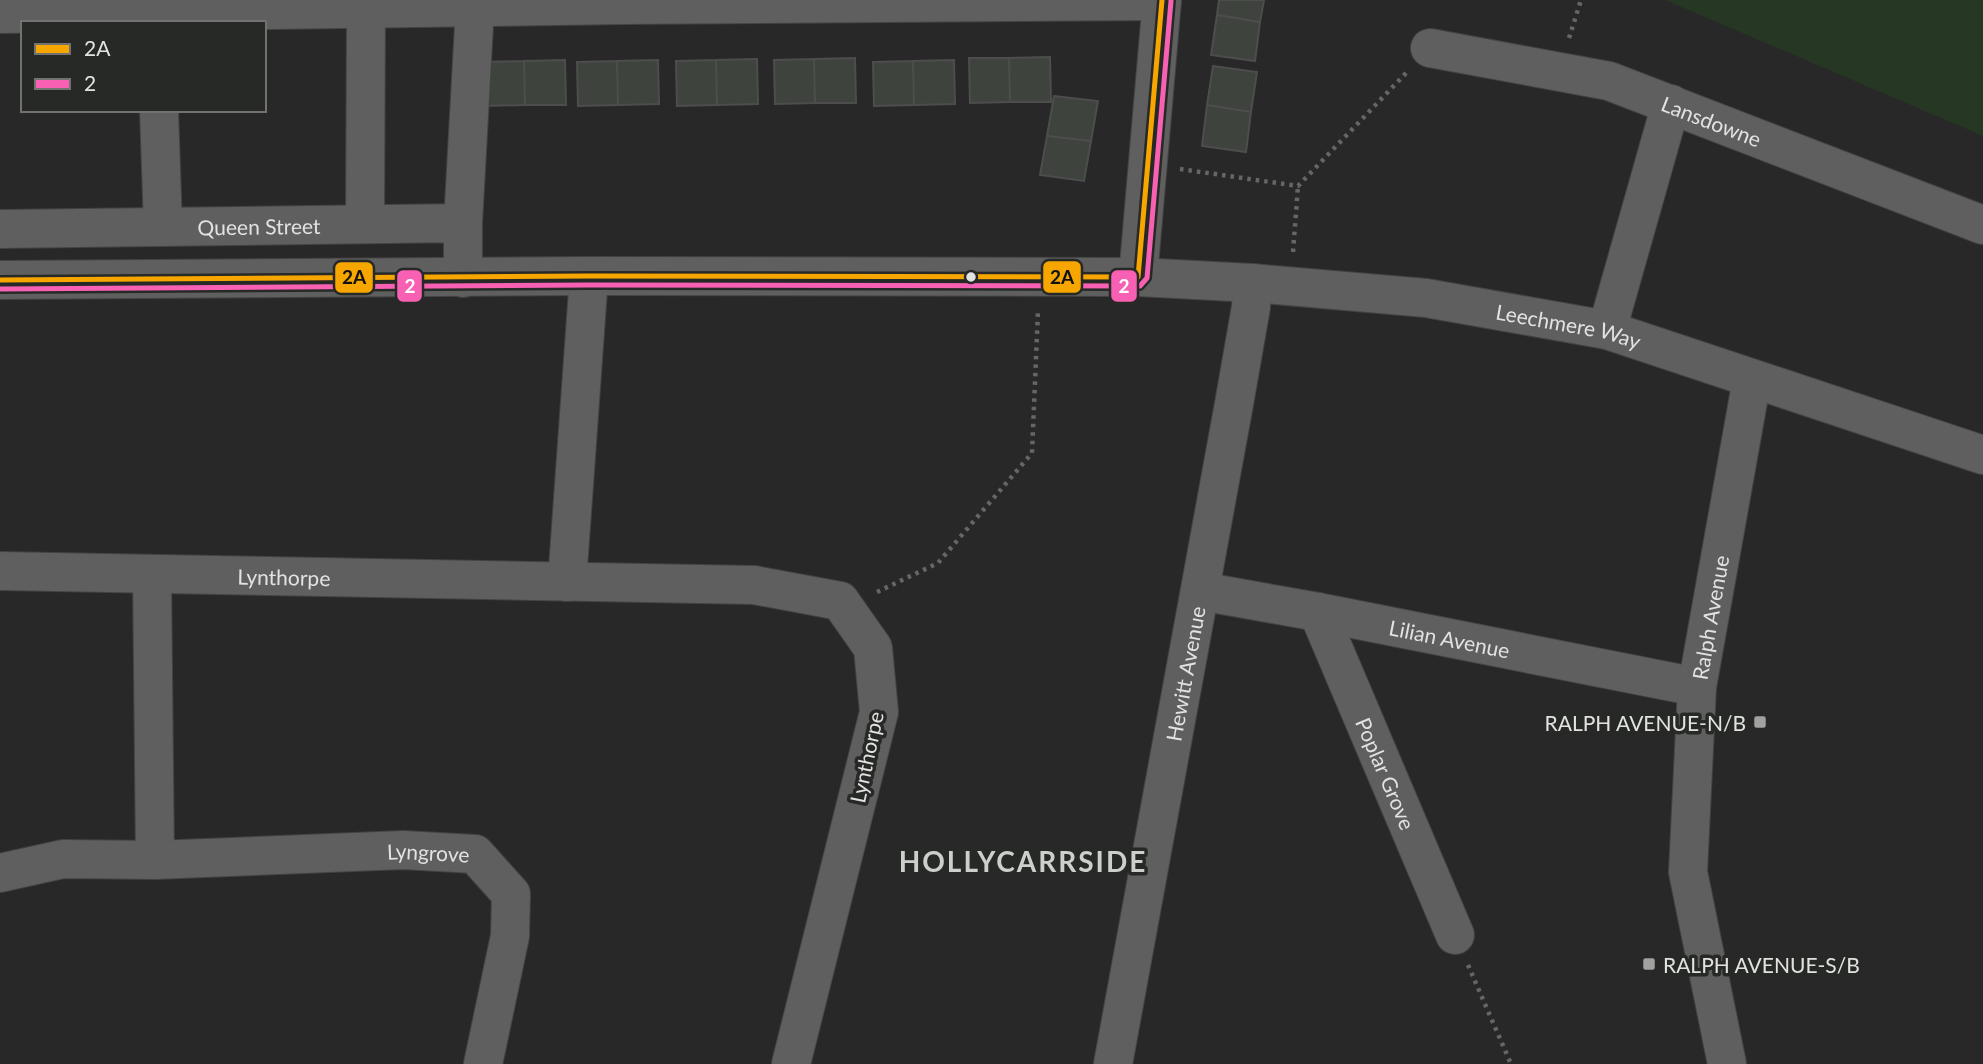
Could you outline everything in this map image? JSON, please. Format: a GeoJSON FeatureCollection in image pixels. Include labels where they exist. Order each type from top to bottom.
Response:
{"type":"FeatureCollection","features":[{"type":"Feature","properties":{"kind":"street"},"geometry":{"type":"LineString","coordinates":[[0,14],[156,17],[623,2],[1162,0],[1138,277]]}},
{"type":"Feature","properties":{"kind":"street"},"geometry":{"type":"LineString","coordinates":[[463,278],[463,223],[475,7]]}},
{"type":"Feature","properties":{"kind":"street"},"geometry":{"type":"LineString","coordinates":[[365,223],[366,9]]}},
{"type":"Feature","properties":{"kind":"street","name":"Lansdowne"},"geometry":{"type":"LineString","coordinates":[[1430,48],[1609,81],[1983,225]]}},
{"type":"Feature","properties":{"kind":"street"},"geometry":{"type":"LineString","coordinates":[[1607,331],[1671,104]]}},
{"type":"Feature","properties":{"kind":"street"},"geometry":{"type":"LineString","coordinates":[[159,112],[163,227]]}},
{"type":"Feature","properties":{"kind":"street","name":"Queen Street"},"geometry":{"type":"LineString","coordinates":[[0,229],[463,223]]}},
{"type":"Feature","properties":{"kind":"street"},"geometry":{"type":"LineString","coordinates":[[567,582],[589,276]]}},
{"type":"Feature","properties":{"kind":"street","name":"Leechmere Way"},"geometry":{"type":"LineString","coordinates":[[0,280],[1039,276],[1138,277],[1291,286],[1426,298],[1607,331],[1983,455]]}},
{"type":"Feature","properties":{"kind":"street","name":"Hewitt Avenue"},"geometry":{"type":"LineString","coordinates":[[1113,1064],[1251,307],[1252,283]]}},
{"type":"Feature","properties":{"kind":"street","name":"Ralph Avenue"},"geometry":{"type":"LineString","coordinates":[[1727,1064],[1688,872],[1697,687],[1752,379]]}},
{"type":"Feature","properties":{"kind":"street","name":"Lynthorpe"},"geometry":{"type":"LineString","coordinates":[[0,571],[754,586],[840,601],[873,648],[878,712],[791,1064]]}},
{"type":"Feature","properties":{"kind":"street"},"geometry":{"type":"LineString","coordinates":[[152,574],[155,860]]}},
{"type":"Feature","properties":{"kind":"street","name":"Lilian Avenue"},"geometry":{"type":"LineString","coordinates":[[1200,591],[1697,687]]}},
{"type":"Feature","properties":{"kind":"street","name":"Poplar Grove"},"geometry":{"type":"LineString","coordinates":[[1318,612],[1455,935]]}},
{"type":"Feature","properties":{"kind":"street","name":"Lyngrove"},"geometry":{"type":"LineString","coordinates":[[0,873],[63,859],[155,860],[403,850],[475,854],[511,894],[510,936],[482,1064]]}},
{"type":"Feature","properties":{"kind":"path"},"geometry":{"type":"LineString","coordinates":[[1291,286],[1298,186],[1430,48]]}},
{"type":"Feature","properties":{"kind":"path"},"geometry":{"type":"LineString","coordinates":[[1148,164],[1298,186]]}},
{"type":"Feature","properties":{"kind":"path"},"geometry":{"type":"LineString","coordinates":[[844,607],[938,563],[1032,453],[1039,276]]}},
{"type":"Feature","properties":{"kind":"path"},"geometry":{"type":"LineString","coordinates":[[1455,935],[1511,1064]]}},
{"type":"Feature","properties":{"kind":"green space"},"geometry":{"type":"Polygon","coordinates":[[[1665,0],[1983,0],[1983,136],[1665,0]]]}},
{"type":"Feature","properties":{"kind":"building"},"geometry":{"type":"Polygon","coordinates":[[[1219,0],[1264,0],[1260,22],[1217,15],[1219,0]]]}},
{"type":"Feature","properties":{"kind":"building"},"geometry":{"type":"Polygon","coordinates":[[[1217,15],[1260,22],[1255,61],[1211,55],[1217,15]]]}},
{"type":"Feature","properties":{"kind":"building"},"geometry":{"type":"Polygon","coordinates":[[[1050,57],[1051,102],[1010,102],[1009,58],[1050,57]]]}},
{"type":"Feature","properties":{"kind":"building"},"geometry":{"type":"Polygon","coordinates":[[[855,58],[856,103],[815,103],[814,59],[855,58]]]}},
{"type":"Feature","properties":{"kind":"building"},"geometry":{"type":"Polygon","coordinates":[[[969,58],[1009,58],[1010,102],[970,103],[969,58]]]}},
{"type":"Feature","properties":{"kind":"building"},"geometry":{"type":"Polygon","coordinates":[[[757,59],[758,104],[717,105],[716,60],[757,59]]]}},
{"type":"Feature","properties":{"kind":"building"},"geometry":{"type":"Polygon","coordinates":[[[814,59],[815,103],[775,104],[774,60],[814,59]]]}},
{"type":"Feature","properties":{"kind":"building"},"geometry":{"type":"Polygon","coordinates":[[[565,60],[566,105],[525,105],[524,61],[565,60]]]}},
{"type":"Feature","properties":{"kind":"building"},"geometry":{"type":"Polygon","coordinates":[[[658,60],[659,104],[618,105],[617,61],[658,60]]]}},
{"type":"Feature","properties":{"kind":"building"},"geometry":{"type":"Polygon","coordinates":[[[716,60],[717,105],[677,106],[676,61],[716,60]]]}},
{"type":"Feature","properties":{"kind":"building"},"geometry":{"type":"Polygon","coordinates":[[[954,60],[955,104],[914,105],[913,61],[954,60]]]}},
{"type":"Feature","properties":{"kind":"building"},"geometry":{"type":"Polygon","coordinates":[[[524,61],[525,105],[484,106],[483,62],[524,61]]]}},
{"type":"Feature","properties":{"kind":"building"},"geometry":{"type":"Polygon","coordinates":[[[617,61],[618,105],[578,106],[577,62],[617,61]]]}},
{"type":"Feature","properties":{"kind":"building"},"geometry":{"type":"Polygon","coordinates":[[[913,61],[914,105],[874,106],[873,62],[913,61]]]}},
{"type":"Feature","properties":{"kind":"building"},"geometry":{"type":"Polygon","coordinates":[[[1213,66],[1257,72],[1251,112],[1207,105],[1213,66]]]}},
{"type":"Feature","properties":{"kind":"building"},"geometry":{"type":"Polygon","coordinates":[[[1054,96],[1098,101],[1091,141],[1047,136],[1054,96]]]}},
{"type":"Feature","properties":{"kind":"building"},"geometry":{"type":"Polygon","coordinates":[[[1207,105],[1251,112],[1246,152],[1202,146],[1207,105]]]}},
{"type":"Feature","properties":{"kind":"building"},"geometry":{"type":"Polygon","coordinates":[[[1047,136],[1091,141],[1084,181],[1040,175],[1047,136]]]}},
{"type":"Feature","properties":{"kind":"transit line","name":"2A"},"geometry":{"type":"LineString","coordinates":[[0,280],[589,276],[1138,277],[1162,0]]}},
{"type":"Feature","properties":{"kind":"transit line","name":"2"},"geometry":{"type":"LineString","coordinates":[[0,289],[589,285],[1140,286],[1147,278],[1171,1]]}},
{"type":"Feature","properties":{"kind":"place","name":"RALPH AVENUE-N/B"},"geometry":{"type":"Point","coordinates":[1760,722]}},
{"type":"Feature","properties":{"kind":"place","name":"RALPH AVENUE-S/B"},"geometry":{"type":"Point","coordinates":[1649,964]}},
{"type":"Feature","properties":{"kind":"district","name":"HOLLYCARRSIDE"},"geometry":{"type":"Point","coordinates":[1023,861]}}]}
